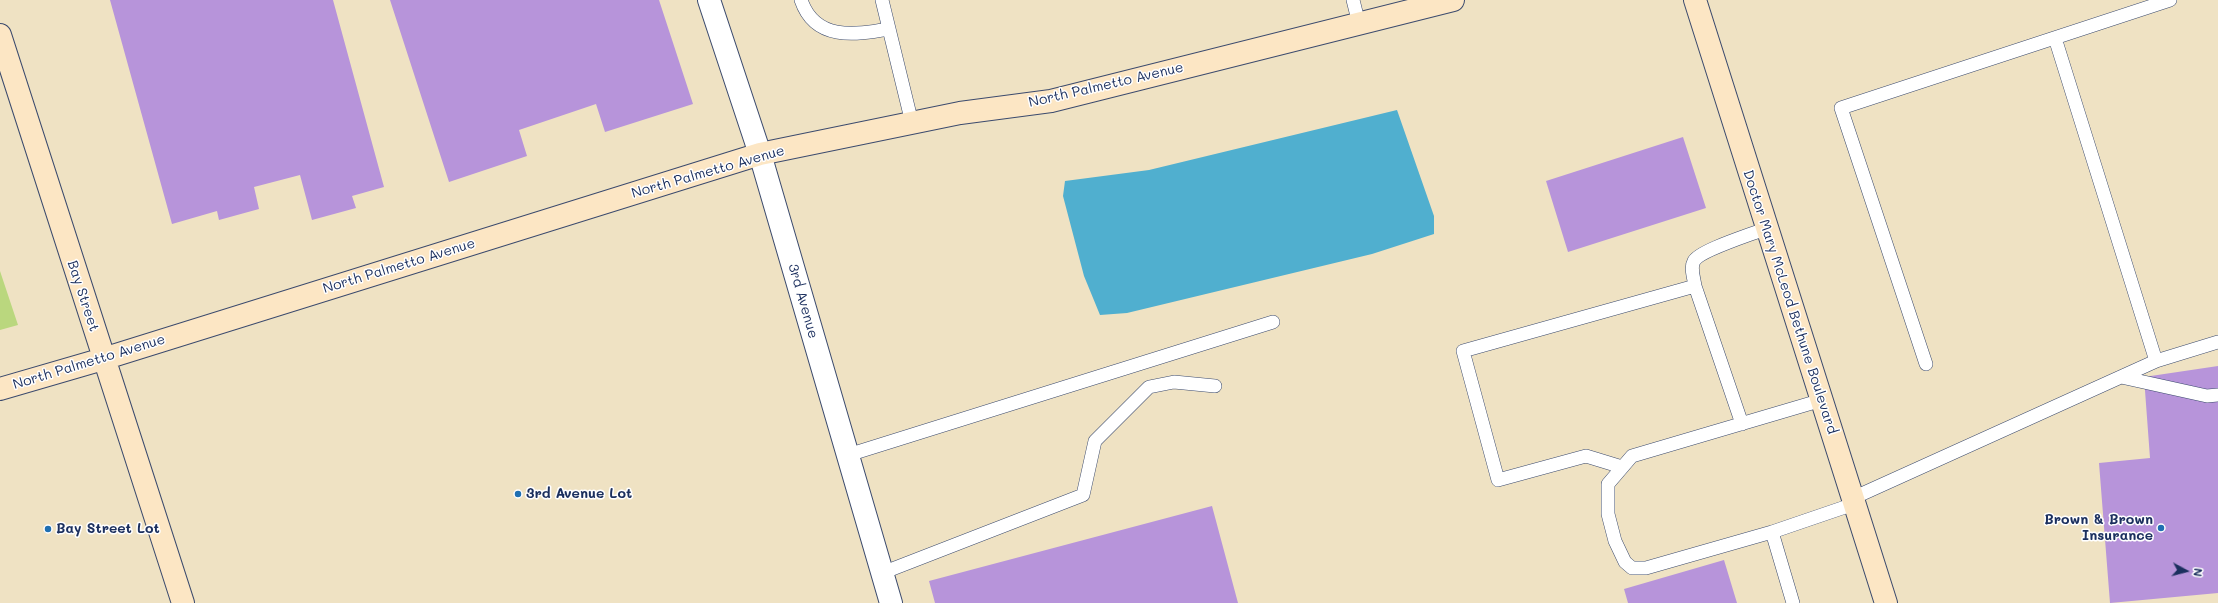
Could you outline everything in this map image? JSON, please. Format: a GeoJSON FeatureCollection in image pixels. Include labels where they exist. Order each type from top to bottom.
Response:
{"type":"FeatureCollection","features":[{"type":"Feature","properties":{"kind":"street","name":"3rd Avenue"},"geometry":{"type":"LineString","coordinates":[[709,0],[760,154],[891,603]]}},
{"type":"Feature","properties":{"kind":"street","name":"North Palmetto Avenue"},"geometry":{"type":"LineString","coordinates":[[0,389],[760,154],[960,113],[1051,100],[1453,0]]}},
{"type":"Feature","properties":{"kind":"street","name":"Doctor Mary McLeod Bethune Boulevard"},"geometry":{"type":"LineString","coordinates":[[1695,0],[1886,603]]}},
{"type":"Feature","properties":{"kind":"street","name":"Bay Street"},"geometry":{"type":"LineString","coordinates":[[0,35],[183,603]]}},
{"type":"Feature","properties":{"kind":"lane"},"geometry":{"type":"LineString","coordinates":[[801,0],[806,14],[825,30],[861,34],[890,29]]}},
{"type":"Feature","properties":{"kind":"lane"},"geometry":{"type":"LineString","coordinates":[[882,0],[912,123]]}},
{"type":"Feature","properties":{"kind":"lane"},"geometry":{"type":"LineString","coordinates":[[1353,0],[1359,24]]}},
{"type":"Feature","properties":{"kind":"lane"},"geometry":{"type":"LineString","coordinates":[[1926,364],[1841,108],[2170,0]]}},
{"type":"Feature","properties":{"kind":"lane"},"geometry":{"type":"LineString","coordinates":[[2055,38],[2156,361]]}},
{"type":"Feature","properties":{"kind":"lane"},"geometry":{"type":"LineString","coordinates":[[1742,424],[1695,286],[1692,267],[1694,260],[1703,253],[1767,228]]}},
{"type":"Feature","properties":{"kind":"lane"},"geometry":{"type":"LineString","coordinates":[[1622,467],[1586,456],[1498,480],[1463,351],[1695,286]]}},
{"type":"Feature","properties":{"kind":"lane"},"geometry":{"type":"LineString","coordinates":[[848,455],[1273,322]]}},
{"type":"Feature","properties":{"kind":"lane"},"geometry":{"type":"LineString","coordinates":[[1822,400],[1632,456],[1608,484],[1608,514],[1615,541],[1625,562],[1632,568],[1646,568],[1772,532],[1853,501],[2156,361],[2218,342]]}},
{"type":"Feature","properties":{"kind":"lane"},"geometry":{"type":"LineString","coordinates":[[2121,377],[2207,396],[2218,395]]}},
{"type":"Feature","properties":{"kind":"lane"},"geometry":{"type":"LineString","coordinates":[[882,574],[1083,495],[1095,441],[1149,387],[1174,382],[1215,386]]}},
{"type":"Feature","properties":{"kind":"lane"},"geometry":{"type":"LineString","coordinates":[[1772,532],[1793,603]]}},
{"type":"Feature","properties":{"kind":"green space"},"geometry":{"type":"Polygon","coordinates":[[[0,271],[18,325],[0,330],[0,271]]]}},
{"type":"Feature","properties":{"kind":"water"},"geometry":{"type":"Polygon","coordinates":[[[1397,110],[1434,216],[1434,234],[1372,254],[1127,313],[1100,315],[1084,276],[1063,196],[1065,181],[1149,170],[1397,110]]]}},
{"type":"Feature","properties":{"kind":"building"},"geometry":{"type":"Polygon","coordinates":[[[110,0],[333,0],[384,187],[352,196],[356,208],[312,220],[300,175],[254,187],[259,209],[219,220],[217,211],[172,224],[110,0]]]}},
{"type":"Feature","properties":{"kind":"building"},"geometry":{"type":"Polygon","coordinates":[[[390,0],[659,0],[693,104],[605,132],[596,104],[519,130],[527,156],[449,182],[390,0]]]}},
{"type":"Feature","properties":{"kind":"building"},"geometry":{"type":"Polygon","coordinates":[[[1683,137],[1706,208],[1568,252],[1546,181],[1683,137]]]}},
{"type":"Feature","properties":{"kind":"building","name":"Brown & Brown Insurance"},"geometry":{"type":"Polygon","coordinates":[[[2218,366],[2218,593],[2110,603],[2099,463],[2150,458],[2144,377],[2218,366]]]}},
{"type":"Feature","properties":{"kind":"building"},"geometry":{"type":"Polygon","coordinates":[[[1212,506],[1238,603],[935,603],[929,581],[1212,506]]]}},
{"type":"Feature","properties":{"kind":"building"},"geometry":{"type":"Polygon","coordinates":[[[1724,560],[1737,603],[1628,603],[1624,589],[1724,560]]]}},
{"type":"Feature","properties":{"kind":"place","name":"3rd Avenue Lot"},"geometry":{"type":"Point","coordinates":[518,494]}},
{"type":"Feature","properties":{"kind":"place","name":"Brown & Brown Insurance"},"geometry":{"type":"Point","coordinates":[2161,528]}},
{"type":"Feature","properties":{"kind":"place","name":"Bay Street Lot"},"geometry":{"type":"Point","coordinates":[48,529]}}]}
